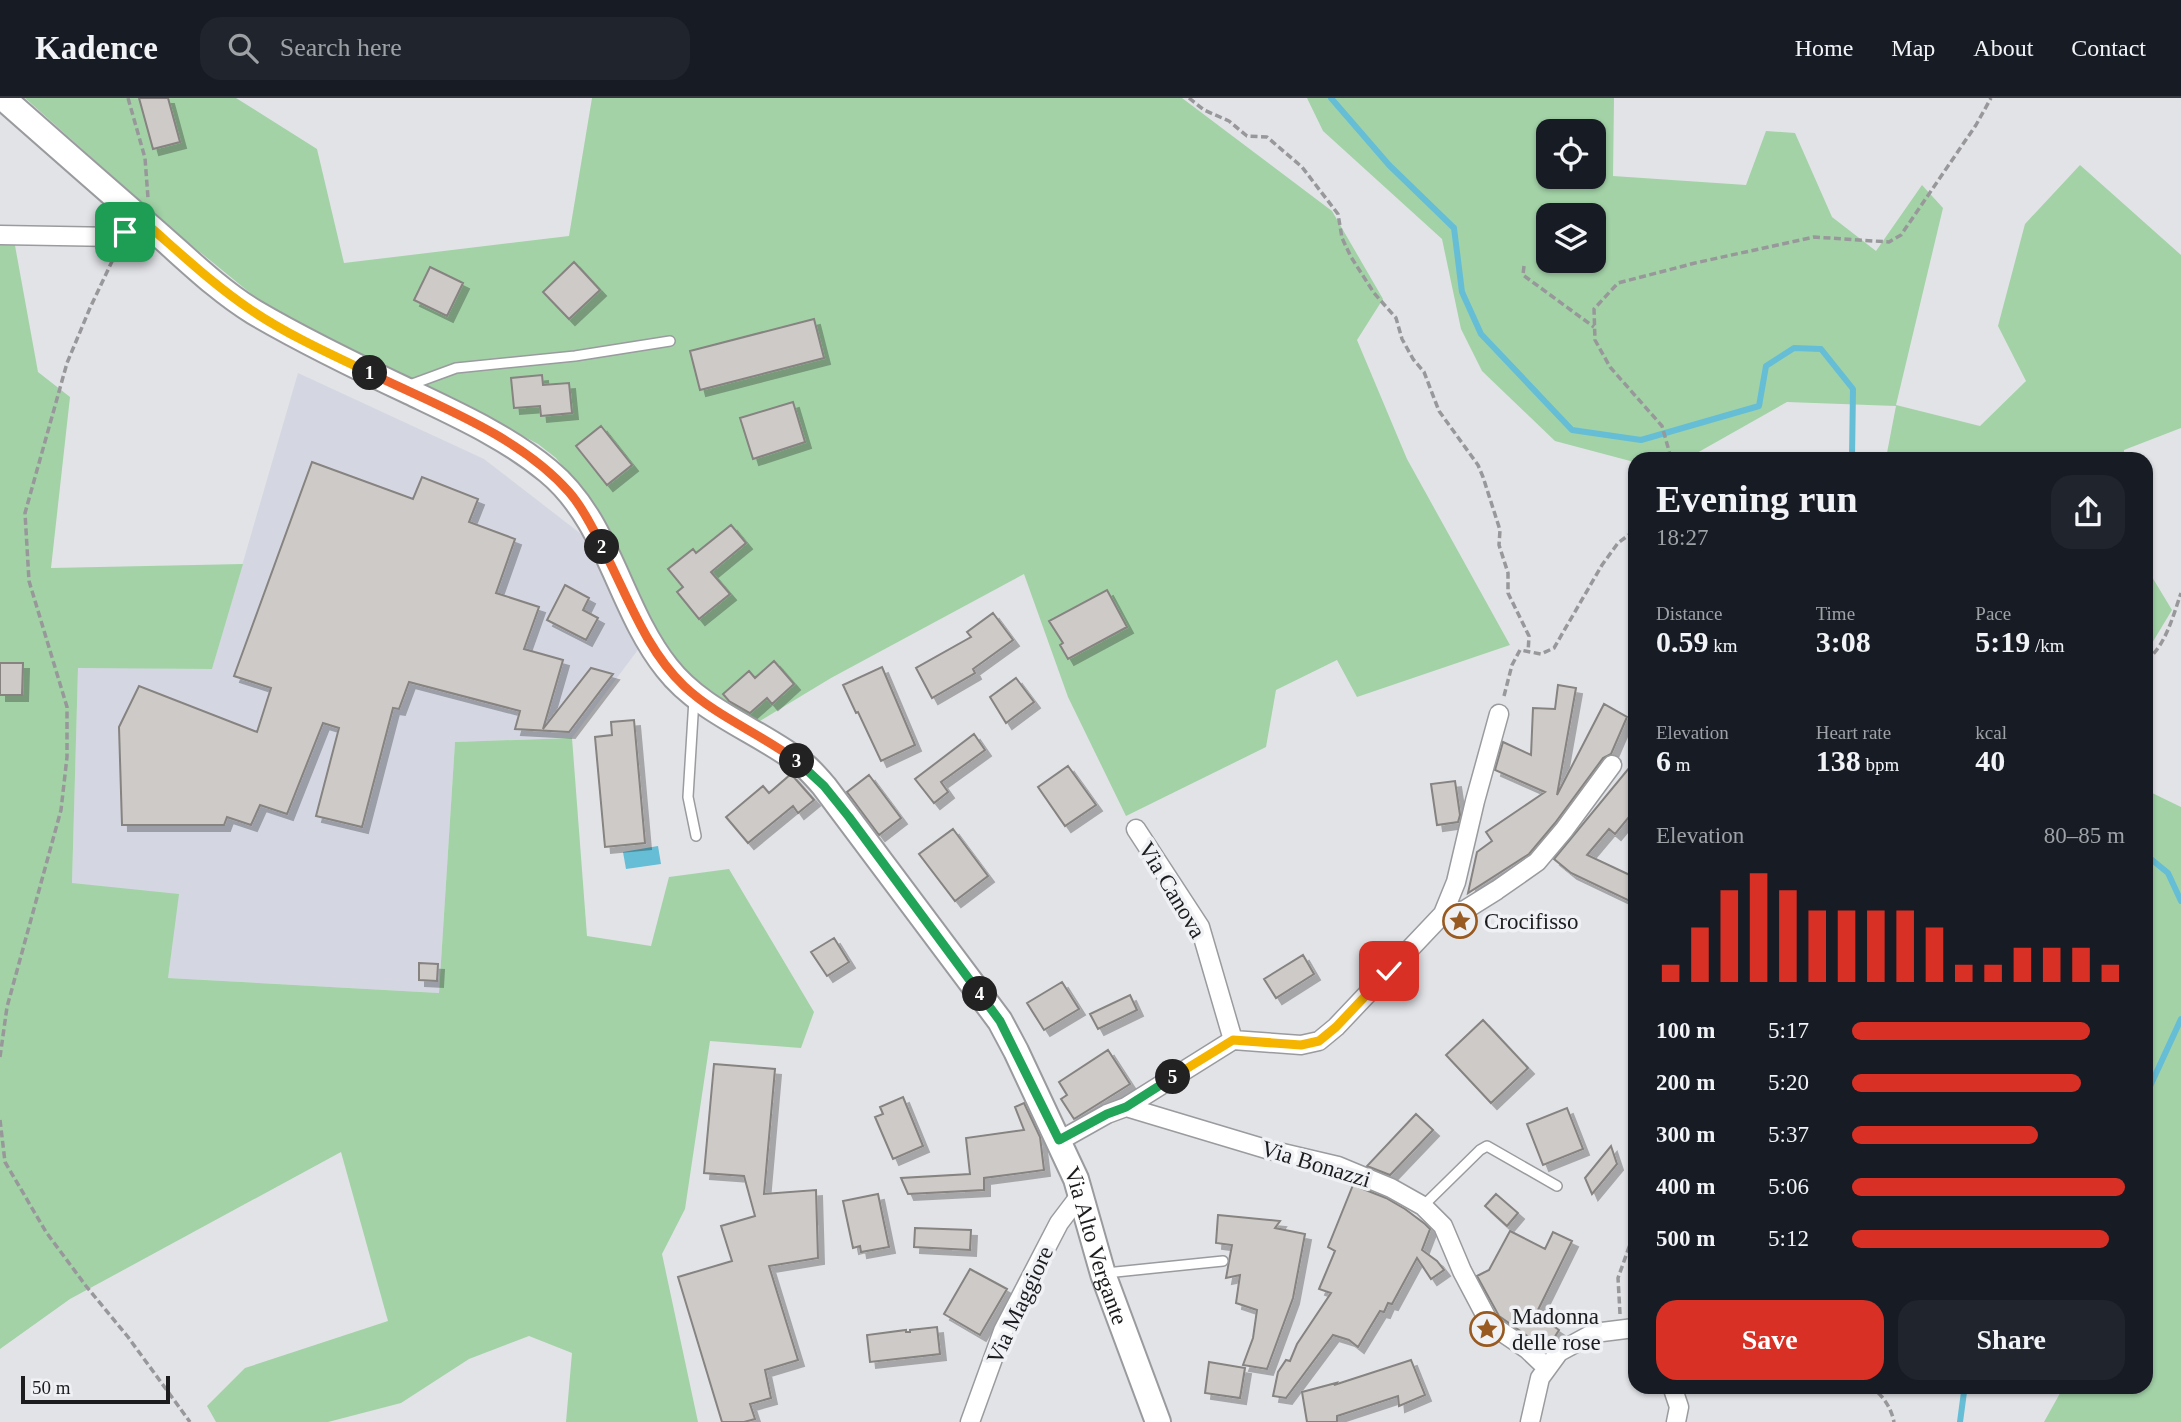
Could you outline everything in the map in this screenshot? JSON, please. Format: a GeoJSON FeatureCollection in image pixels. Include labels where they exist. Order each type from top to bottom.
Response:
{"type":"FeatureCollection","features":[{"type":"Feature","properties":{"kind":"main road","name":"Via Alto Vergante"},"geometry":{"type":"LineString","coordinates":[[3,98],[133,226],[250,309],[309,344],[473,423],[550,472],[570,493],[590,523],[650,644],[667,668],[695,694],[806,767],[824,786],[1000,1021],[1059,1140],[1103,1274],[1158,1422]]}},
{"type":"Feature","properties":{"kind":"street"},"geometry":{"type":"LineString","coordinates":[[0,235],[117,237],[133,226]]}},
{"type":"Feature","properties":{"kind":"street"},"geometry":{"type":"LineString","coordinates":[[1059,1140],[1107,1114],[1126,1107],[1233,1040],[1301,1045],[1319,1041],[1336,1027],[1443,914],[1456,882],[1499,714]]}},
{"type":"Feature","properties":{"kind":"street"},"geometry":{"type":"LineString","coordinates":[[1443,914],[1465,910],[1537,862],[1612,765]]}},
{"type":"Feature","properties":{"kind":"street","name":"Via Canova"},"geometry":{"type":"LineString","coordinates":[[1136,829],[1200,927],[1233,1040]]}},
{"type":"Feature","properties":{"kind":"street","name":"Via Bonazzi"},"geometry":{"type":"LineString","coordinates":[[1126,1107],[1266,1149],[1338,1166],[1391,1188],[1423,1206],[1443,1226],[1462,1271],[1490,1324],[1527,1349],[1547,1368]]}},
{"type":"Feature","properties":{"kind":"street","name":"Via Maggiore"},"geometry":{"type":"LineString","coordinates":[[970,1422],[1003,1331],[1059,1223],[1080,1199]]}},
{"type":"Feature","properties":{"kind":"street"},"geometry":{"type":"LineString","coordinates":[[1531,1422],[1540,1378],[1559,1352],[1594,1333],[1628,1332]]}},
{"type":"Feature","properties":{"kind":"street"},"geometry":{"type":"LineString","coordinates":[[1674,1394],[1678,1407],[1676,1422]]}},
{"type":"Feature","properties":{"kind":"lane"},"geometry":{"type":"LineString","coordinates":[[401,388],[456,368],[575,356],[670,341]]}},
{"type":"Feature","properties":{"kind":"lane"},"geometry":{"type":"LineString","coordinates":[[695,694],[688,797],[696,836]]}},
{"type":"Feature","properties":{"kind":"lane"},"geometry":{"type":"LineString","coordinates":[[1423,1206],[1480,1150],[1488,1146],[1556,1186]]}},
{"type":"Feature","properties":{"kind":"lane"},"geometry":{"type":"LineString","coordinates":[[1103,1274],[1223,1261]]}},
{"type":"Feature","properties":{"kind":"path"},"geometry":{"type":"LineString","coordinates":[[0,1057],[7,1007],[61,810],[67,757],[67,707],[29,581],[24,513],[67,363],[149,195],[145,158],[128,98]]}},
{"type":"Feature","properties":{"kind":"path"},"geometry":{"type":"LineString","coordinates":[[1189,98],[1204,110],[1229,121],[1247,136],[1267,137],[1302,167],[1338,214],[1342,238],[1352,257],[1374,293],[1396,318],[1402,339],[1424,372],[1439,411],[1483,477],[1500,530],[1499,545],[1508,573],[1508,593],[1530,636],[1528,653]]}},
{"type":"Feature","properties":{"kind":"path"},"geometry":{"type":"LineString","coordinates":[[1669,452],[1662,426],[1610,367],[1595,340],[1594,309],[1618,283],[1695,262],[1814,237],[1889,242],[1901,234],[1976,125],[1991,98]]}},
{"type":"Feature","properties":{"kind":"path"},"geometry":{"type":"LineString","coordinates":[[1524,266],[1523,275],[1594,327]]}},
{"type":"Feature","properties":{"kind":"path"},"geometry":{"type":"LineString","coordinates":[[1499,714],[1512,665],[1520,650],[1541,654],[1555,648],[1602,565],[1618,543],[1628,536]]}},
{"type":"Feature","properties":{"kind":"path"},"geometry":{"type":"LineString","coordinates":[[2153,654],[2168,631],[2181,593]]}},
{"type":"Feature","properties":{"kind":"path"},"geometry":{"type":"LineString","coordinates":[[0,1120],[5,1162],[46,1232],[190,1422]]}},
{"type":"Feature","properties":{"kind":"path"},"geometry":{"type":"LineString","coordinates":[[1628,1250],[1618,1278],[1628,1323]]}},
{"type":"Feature","properties":{"kind":"path"},"geometry":{"type":"LineString","coordinates":[[1881,1394],[1894,1422]]}},
{"type":"Feature","properties":{"kind":"shaded area"},"geometry":{"type":"Polygon","coordinates":[[[298,373],[484,459],[585,537],[640,647],[572,738],[455,742],[439,993],[168,978],[72,883],[78,667],[212,669],[298,373]]]}},
{"type":"Feature","properties":{"kind":"green space"},"geometry":{"type":"Polygon","coordinates":[[[25,98],[236,98],[317,149],[344,263],[569,236],[592,98],[1182,98],[1332,211],[1383,299],[1357,340],[1407,459],[1510,645],[1357,697],[1337,660],[1276,690],[1266,747],[1126,816],[1068,697],[1024,574],[831,678],[755,724],[695,684],[654,635],[582,490],[556,458],[538,444],[454,399],[421,388],[271,310],[168,226],[25,98]]]}},
{"type":"Feature","properties":{"kind":"green space"},"geometry":{"type":"Polygon","coordinates":[[[1307,98],[1614,98],[1613,176],[1746,185],[1766,131],[1795,133],[1832,217],[1876,251],[1922,185],[1943,208],[1896,405],[1980,426],[2026,381],[1998,326],[2025,224],[2080,165],[2181,255],[2181,428],[2124,452],[1887,452],[1896,406],[1787,402],[1699,452],[1628,452],[1628,460],[1555,441],[1482,371],[1461,329],[1442,239],[1323,131],[1307,98]]]}},
{"type":"Feature","properties":{"kind":"green space"},"geometry":{"type":"Polygon","coordinates":[[[0,229],[12,229],[38,372],[70,397],[51,568],[243,564],[212,669],[78,668],[72,883],[179,894],[168,978],[439,993],[455,742],[572,738],[587,936],[651,946],[669,877],[729,869],[814,1012],[801,1048],[710,1041],[685,1209],[662,1254],[698,1422],[566,1422],[572,1353],[529,1336],[469,1359],[401,1403],[328,1422],[216,1422],[207,1406],[245,1368],[388,1321],[341,1152],[70,1299],[0,1349],[0,229]]]}},
{"type":"Feature","properties":{"kind":"green space"},"geometry":{"type":"Polygon","coordinates":[[[2153,579],[2172,610],[2153,641],[2153,579]]]}},
{"type":"Feature","properties":{"kind":"green space"},"geometry":{"type":"Polygon","coordinates":[[[2153,793],[2181,807],[2181,1422],[2044,1422],[2060,1394],[2153,1394],[2153,793]]]}},
{"type":"Feature","properties":{"kind":"water"},"geometry":{"type":"Polygon","coordinates":[[[658,846],[661,864],[626,869],[623,852],[658,846]]]}},
{"type":"Feature","properties":{"kind":"building"},"geometry":{"type":"Polygon","coordinates":[[[139,98],[168,98],[180,142],[153,149],[139,98]]]}},
{"type":"Feature","properties":{"kind":"building"},"geometry":{"type":"Polygon","coordinates":[[[574,262],[600,290],[569,319],[543,292],[574,262]]]}},
{"type":"Feature","properties":{"kind":"building"},"geometry":{"type":"Polygon","coordinates":[[[430,267],[463,283],[447,316],[414,300],[430,267]]]}},
{"type":"Feature","properties":{"kind":"building"},"geometry":{"type":"Polygon","coordinates":[[[814,319],[824,358],[700,390],[690,351],[814,319]]]}},
{"type":"Feature","properties":{"kind":"building"},"geometry":{"type":"Polygon","coordinates":[[[542,375],[543,385],[569,383],[572,413],[541,416],[540,406],[514,408],[511,378],[542,375]]]}},
{"type":"Feature","properties":{"kind":"building"},"geometry":{"type":"Polygon","coordinates":[[[793,402],[805,442],[753,459],[740,418],[793,402]]]}},
{"type":"Feature","properties":{"kind":"building"},"geometry":{"type":"Polygon","coordinates":[[[601,426],[632,465],[607,485],[576,446],[601,426]]]}},
{"type":"Feature","properties":{"kind":"building"},"geometry":{"type":"Polygon","coordinates":[[[312,462],[413,499],[422,477],[478,499],[469,522],[515,539],[496,593],[539,607],[524,649],[563,660],[543,729],[591,668],[613,674],[569,732],[515,729],[520,711],[409,682],[399,709],[393,708],[362,827],[316,816],[339,728],[323,723],[287,814],[260,805],[251,825],[227,817],[224,825],[122,825],[119,727],[139,686],[257,732],[271,688],[234,676],[312,462]]]}},
{"type":"Feature","properties":{"kind":"building"},"geometry":{"type":"Polygon","coordinates":[[[731,525],[746,543],[711,572],[730,594],[699,619],[677,592],[683,587],[668,569],[693,549],[696,553],[731,525]]]}},
{"type":"Feature","properties":{"kind":"building"},"geometry":{"type":"Polygon","coordinates":[[[565,585],[589,598],[583,610],[598,618],[586,640],[547,620],[565,585]]]}},
{"type":"Feature","properties":{"kind":"building"},"geometry":{"type":"Polygon","coordinates":[[[1107,590],[1127,627],[1068,659],[1060,645],[1063,643],[1049,621],[1107,590]]]}},
{"type":"Feature","properties":{"kind":"building"},"geometry":{"type":"Polygon","coordinates":[[[993,613],[1013,640],[973,669],[975,673],[932,698],[916,668],[971,637],[967,632],[993,613]]]}},
{"type":"Feature","properties":{"kind":"building"},"geometry":{"type":"Polygon","coordinates":[[[774,661],[794,684],[772,704],[767,698],[750,713],[729,701],[723,694],[749,671],[755,678],[774,661]]]}},
{"type":"Feature","properties":{"kind":"building"},"geometry":{"type":"Polygon","coordinates":[[[0,663],[23,663],[22,695],[0,695],[0,663]]]}},
{"type":"Feature","properties":{"kind":"building"},"geometry":{"type":"Polygon","coordinates":[[[882,667],[915,745],[881,761],[843,685],[882,667]]]}},
{"type":"Feature","properties":{"kind":"building"},"geometry":{"type":"Polygon","coordinates":[[[1016,678],[1034,702],[1006,723],[990,697],[1016,678]]]}},
{"type":"Feature","properties":{"kind":"building"},"geometry":{"type":"Polygon","coordinates":[[[1558,685],[1576,688],[1557,795],[1604,704],[1627,717],[1611,754],[1603,758],[1529,854],[1468,893],[1477,852],[1492,841],[1486,832],[1545,792],[1495,770],[1503,742],[1531,755],[1533,708],[1555,709],[1558,685]]]}},
{"type":"Feature","properties":{"kind":"building"},"geometry":{"type":"Polygon","coordinates":[[[634,720],[645,843],[605,847],[595,737],[612,735],[611,722],[634,720]]]}},
{"type":"Feature","properties":{"kind":"building"},"geometry":{"type":"Polygon","coordinates":[[[974,734],[985,750],[941,782],[948,792],[934,803],[915,779],[974,734]]]}},
{"type":"Feature","properties":{"kind":"building"},"geometry":{"type":"Polygon","coordinates":[[[1068,766],[1096,805],[1065,826],[1038,787],[1068,766]]]}},
{"type":"Feature","properties":{"kind":"building"},"geometry":{"type":"Polygon","coordinates":[[[1628,769],[1628,818],[1615,834],[1609,829],[1587,855],[1628,874],[1628,900],[1571,873],[1554,859],[1628,769]]]}},
{"type":"Feature","properties":{"kind":"building"},"geometry":{"type":"Polygon","coordinates":[[[791,774],[814,800],[798,813],[793,806],[748,843],[726,817],[763,786],[769,793],[791,774]]]}},
{"type":"Feature","properties":{"kind":"building"},"geometry":{"type":"Polygon","coordinates":[[[869,775],[901,818],[879,835],[847,792],[869,775]]]}},
{"type":"Feature","properties":{"kind":"building"},"geometry":{"type":"Polygon","coordinates":[[[1455,781],[1460,815],[1458,822],[1437,825],[1431,784],[1455,781]]]}},
{"type":"Feature","properties":{"kind":"building"},"geometry":{"type":"Polygon","coordinates":[[[953,829],[988,876],[955,901],[919,854],[953,829]]]}},
{"type":"Feature","properties":{"kind":"building"},"geometry":{"type":"Polygon","coordinates":[[[834,938],[849,962],[827,976],[811,952],[834,938]]]}},
{"type":"Feature","properties":{"kind":"building"},"geometry":{"type":"Polygon","coordinates":[[[1303,955],[1314,974],[1276,998],[1264,979],[1303,955]]]}},
{"type":"Feature","properties":{"kind":"building"},"geometry":{"type":"Polygon","coordinates":[[[419,963],[438,964],[437,981],[419,980],[419,963]]]}},
{"type":"Feature","properties":{"kind":"building"},"geometry":{"type":"Polygon","coordinates":[[[1062,982],[1079,1009],[1044,1030],[1027,1003],[1062,982]]]}},
{"type":"Feature","properties":{"kind":"building"},"geometry":{"type":"Polygon","coordinates":[[[1130,995],[1137,1010],[1098,1029],[1090,1014],[1130,995]]]}},
{"type":"Feature","properties":{"kind":"building"},"geometry":{"type":"Polygon","coordinates":[[[1483,1020],[1528,1068],[1491,1103],[1446,1055],[1483,1020]]]}},
{"type":"Feature","properties":{"kind":"building"},"geometry":{"type":"Polygon","coordinates":[[[1108,1050],[1130,1084],[1074,1119],[1061,1099],[1067,1095],[1059,1082],[1108,1050]]]}},
{"type":"Feature","properties":{"kind":"building"},"geometry":{"type":"Polygon","coordinates":[[[714,1064],[775,1069],[764,1194],[816,1190],[818,1258],[769,1266],[798,1360],[765,1370],[771,1398],[750,1404],[755,1419],[744,1422],[722,1422],[678,1277],[732,1261],[721,1226],[755,1216],[744,1176],[704,1173],[714,1064]]]}},
{"type":"Feature","properties":{"kind":"building"},"geometry":{"type":"Polygon","coordinates":[[[903,1097],[923,1146],[893,1159],[875,1117],[883,1114],[880,1107],[903,1097]]]}},
{"type":"Feature","properties":{"kind":"building"},"geometry":{"type":"Polygon","coordinates":[[[1024,1103],[1040,1137],[1044,1170],[984,1178],[984,1190],[908,1194],[901,1178],[970,1174],[966,1138],[1024,1130],[1015,1107],[1024,1103]]]}},
{"type":"Feature","properties":{"kind":"building"},"geometry":{"type":"Polygon","coordinates":[[[1567,1108],[1583,1149],[1543,1165],[1527,1124],[1567,1108]]]}},
{"type":"Feature","properties":{"kind":"building"},"geometry":{"type":"Polygon","coordinates":[[[1416,1114],[1433,1130],[1390,1175],[1367,1166],[1416,1114]]]}},
{"type":"Feature","properties":{"kind":"building"},"geometry":{"type":"Polygon","coordinates":[[[1611,1146],[1617,1164],[1592,1194],[1585,1178],[1611,1146]]]}},
{"type":"Feature","properties":{"kind":"building"},"geometry":{"type":"Polygon","coordinates":[[[1353,1185],[1386,1198],[1425,1224],[1430,1229],[1422,1250],[1444,1270],[1431,1279],[1417,1258],[1392,1304],[1388,1303],[1384,1312],[1380,1311],[1358,1347],[1349,1340],[1333,1335],[1286,1398],[1273,1396],[1278,1372],[1286,1360],[1290,1361],[1297,1344],[1331,1293],[1319,1289],[1335,1251],[1328,1247],[1353,1185]]]}},
{"type":"Feature","properties":{"kind":"building"},"geometry":{"type":"Polygon","coordinates":[[[878,1194],[889,1247],[861,1252],[860,1246],[853,1248],[843,1201],[878,1194]]]}},
{"type":"Feature","properties":{"kind":"building"},"geometry":{"type":"Polygon","coordinates":[[[1496,1194],[1518,1213],[1507,1226],[1485,1206],[1496,1194]]]}},
{"type":"Feature","properties":{"kind":"building"},"geometry":{"type":"Polygon","coordinates":[[[1218,1215],[1280,1221],[1275,1228],[1305,1234],[1293,1298],[1267,1369],[1243,1365],[1253,1338],[1257,1310],[1236,1303],[1240,1275],[1226,1278],[1232,1245],[1216,1243],[1218,1215]]]}},
{"type":"Feature","properties":{"kind":"building"},"geometry":{"type":"Polygon","coordinates":[[[915,1228],[971,1230],[970,1250],[914,1247],[915,1228]]]}},
{"type":"Feature","properties":{"kind":"building"},"geometry":{"type":"Polygon","coordinates":[[[1510,1231],[1545,1249],[1553,1232],[1572,1241],[1536,1314],[1559,1330],[1546,1351],[1499,1316],[1477,1276],[1489,1270],[1510,1231]]]}},
{"type":"Feature","properties":{"kind":"building"},"geometry":{"type":"Polygon","coordinates":[[[970,1269],[1007,1289],[980,1335],[944,1314],[970,1269]]]}},
{"type":"Feature","properties":{"kind":"building"},"geometry":{"type":"Polygon","coordinates":[[[937,1327],[940,1354],[870,1362],[867,1335],[937,1327]]]}},
{"type":"Feature","properties":{"kind":"building"},"geometry":{"type":"Polygon","coordinates":[[[1411,1360],[1425,1395],[1399,1406],[1398,1396],[1337,1416],[1337,1422],[1307,1422],[1302,1392],[1336,1383],[1334,1385],[1411,1360]]]}},
{"type":"Feature","properties":{"kind":"building"},"geometry":{"type":"Polygon","coordinates":[[[1209,1362],[1245,1368],[1240,1398],[1205,1393],[1209,1362]]]}},
{"type":"Feature","properties":{"kind":"waterway"},"geometry":{"type":"LineString","coordinates":[[1331,98],[1389,165],[1454,228],[1462,292],[1481,334],[1572,430],[1641,440],[1759,406],[1766,366],[1794,348],[1821,349],[1853,389],[1852,452]]}},
{"type":"Feature","properties":{"kind":"waterway"},"geometry":{"type":"LineString","coordinates":[[2153,861],[2168,873],[2181,901]]}},
{"type":"Feature","properties":{"kind":"waterway"},"geometry":{"type":"LineString","coordinates":[[2153,1080],[2181,1019]]}},
{"type":"Feature","properties":{"kind":"waterway"},"geometry":{"type":"LineString","coordinates":[[1960,1422],[1964,1394]]}},
{"type":"Feature","properties":{"kind":"place","name":"Crocifisso"},"geometry":{"type":"Point","coordinates":[1460,921]}},
{"type":"Feature","properties":{"kind":"place","name":"Madonna delle rose"},"geometry":{"type":"Point","coordinates":[1487,1329]}},
{"type":"Feature","properties":{"kind":"route"},"geometry":{"type":"LineString","coordinates":[[125,232],[142,220],[250,309],[309,344],[473,423],[550,472],[570,493],[590,523],[650,644],[667,668],[685,688],[806,767],[849,817],[1000,1021],[1059,1140],[1107,1114],[1126,1107],[1233,1040],[1301,1045],[1319,1041],[1336,1027],[1389,971]]}}]}
